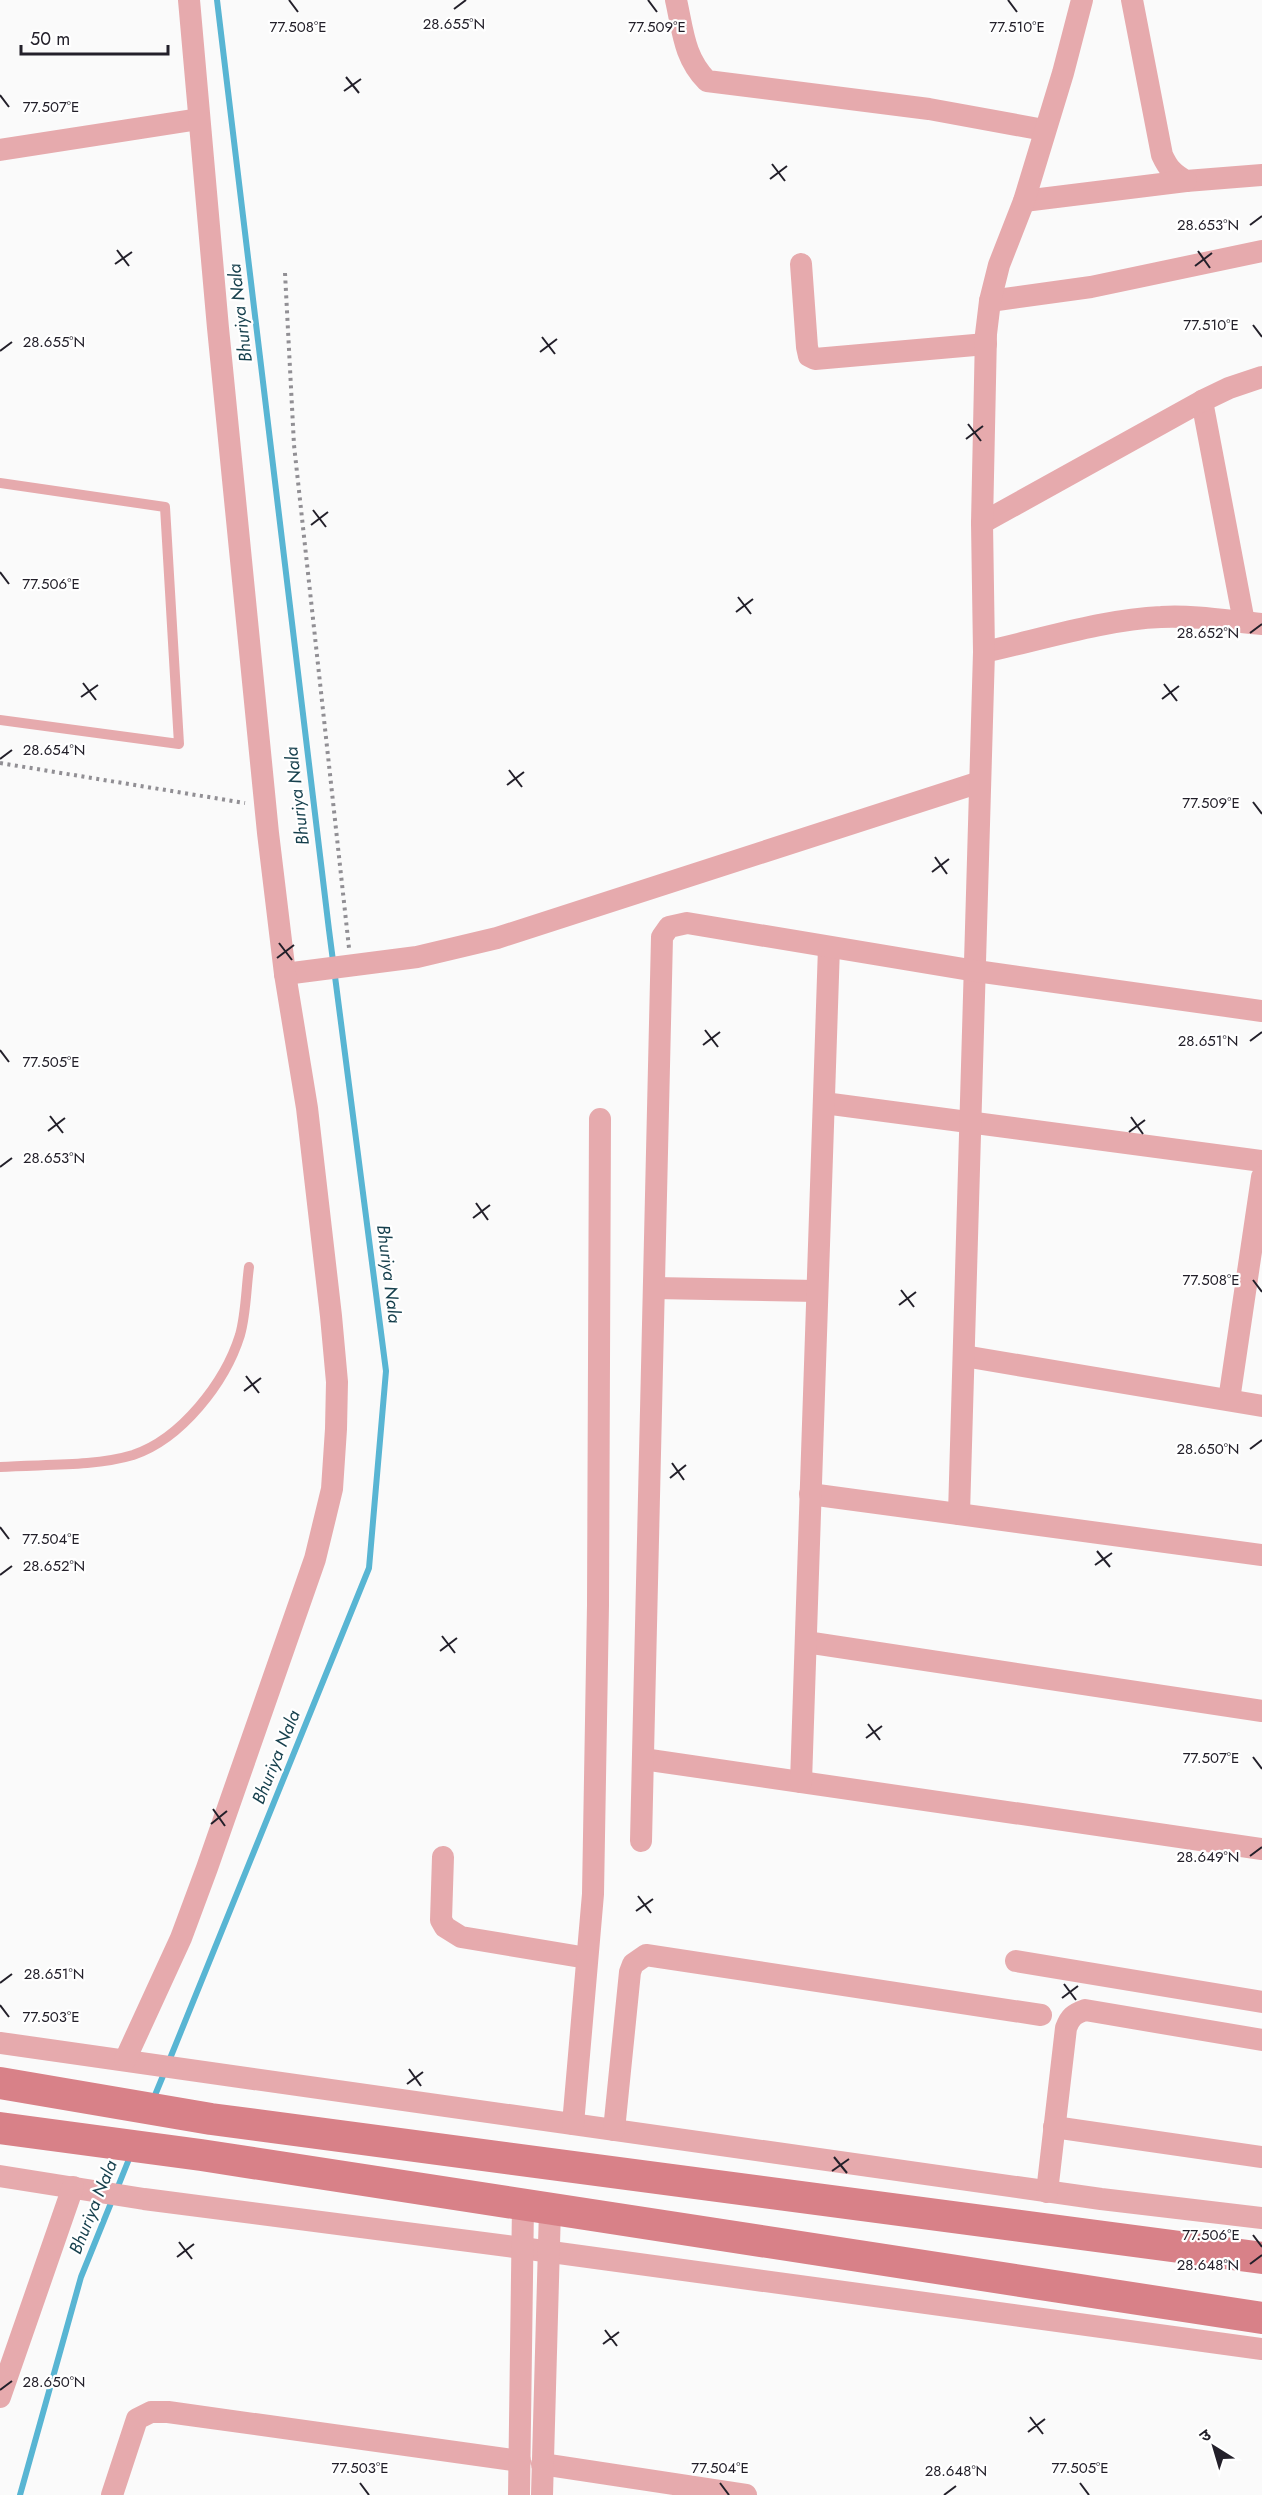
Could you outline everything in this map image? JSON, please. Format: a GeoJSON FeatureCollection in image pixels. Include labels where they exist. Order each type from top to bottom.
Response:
{"type":"FeatureCollection","features":[{"type":"Feature","properties":{"kind":"street"},"geometry":{"type":"LineString","coordinates":[[131,2061],[207,1868],[315,1559],[332,1489],[337,1382],[293,973],[266,806],[189,0]]}},
{"type":"Feature","properties":{"kind":"street"},"geometry":{"type":"LineString","coordinates":[[676,0],[689,56],[693,66],[707,81],[918,107],[1044,130]]}},
{"type":"Feature","properties":{"kind":"street"},"geometry":{"type":"LineString","coordinates":[[959,1514],[984,652],[982,523],[986,344],[990,301],[999,265],[1024,201],[1063,73],[1082,0]]}},
{"type":"Feature","properties":{"kind":"street"},"geometry":{"type":"LineString","coordinates":[[1132,0],[1162,155],[1167,167],[1186,181]]}},
{"type":"Feature","properties":{"kind":"street"},"geometry":{"type":"LineString","coordinates":[[0,150],[199,119]]}},
{"type":"Feature","properties":{"kind":"street"},"geometry":{"type":"LineString","coordinates":[[1024,201],[1186,181],[1262,175]]}},
{"type":"Feature","properties":{"kind":"street"},"geometry":{"type":"LineString","coordinates":[[990,301],[1091,288],[1262,251]]}},
{"type":"Feature","properties":{"kind":"street"},"geometry":{"type":"LineString","coordinates":[[801,264],[807,347],[810,356],[815,359],[986,344]]}},
{"type":"Feature","properties":{"kind":"street"},"geometry":{"type":"LineString","coordinates":[[982,523],[1202,401],[1229,388],[1262,377]]}},
{"type":"Feature","properties":{"kind":"street"},"geometry":{"type":"LineString","coordinates":[[984,652],[1136,619],[1198,617],[1253,623],[1202,401]]}},
{"type":"Feature","properties":{"kind":"street"},"geometry":{"type":"LineString","coordinates":[[293,973],[417,957],[497,938],[980,782]]}},
{"type":"Feature","properties":{"kind":"street"},"geometry":{"type":"LineString","coordinates":[[641,1841],[662,937],[669,927],[687,923],[976,971],[1262,1011]]}},
{"type":"Feature","properties":{"kind":"street"},"geometry":{"type":"LineString","coordinates":[[801,1782],[829,947]]}},
{"type":"Feature","properties":{"kind":"street"},"geometry":{"type":"LineString","coordinates":[[824,1102],[1262,1161]]}},
{"type":"Feature","properties":{"kind":"street"},"geometry":{"type":"LineString","coordinates":[[573,2124],[592,1894],[598,1617],[600,1119]]}},
{"type":"Feature","properties":{"kind":"street"},"geometry":{"type":"LineString","coordinates":[[1229,1400],[1262,1177]]}},
{"type":"Feature","properties":{"kind":"street"},"geometry":{"type":"LineString","coordinates":[[654,1288],[817,1291]]}},
{"type":"Feature","properties":{"kind":"street"},"geometry":{"type":"LineString","coordinates":[[964,1356],[1262,1406]]}},
{"type":"Feature","properties":{"kind":"street"},"geometry":{"type":"LineString","coordinates":[[810,1494],[1262,1555]]}},
{"type":"Feature","properties":{"kind":"street"},"geometry":{"type":"LineString","coordinates":[[806,1642],[1262,1711]]}},
{"type":"Feature","properties":{"kind":"street"},"geometry":{"type":"LineString","coordinates":[[643,1759],[1262,1849]]}},
{"type":"Feature","properties":{"kind":"street"},"geometry":{"type":"LineString","coordinates":[[443,1857],[441,1920],[452,1933],[461,1937],[587,1958]]}},
{"type":"Feature","properties":{"kind":"street"},"geometry":{"type":"LineString","coordinates":[[614,2130],[630,1972],[633,1964],[646,1955],[1041,2015]]}},
{"type":"Feature","properties":{"kind":"street"},"geometry":{"type":"LineString","coordinates":[[1016,1961],[1262,2002]]}},
{"type":"Feature","properties":{"kind":"street"},"geometry":{"type":"LineString","coordinates":[[1047,2192],[1066,2028],[1069,2019],[1076,2014],[1085,2010],[1262,2040]]}},
{"type":"Feature","properties":{"kind":"street"},"geometry":{"type":"LineString","coordinates":[[0,2043],[1047,2192],[1262,2218]]}},
{"type":"Feature","properties":{"kind":"street"},"geometry":{"type":"LineString","coordinates":[[0,2083],[188,2115],[1262,2258]]}},
{"type":"Feature","properties":{"kind":"street"},"geometry":{"type":"LineString","coordinates":[[1054,2127],[1262,2157]]}},
{"type":"Feature","properties":{"kind":"street"},"geometry":{"type":"LineString","coordinates":[[0,2128],[170,2151],[1262,2318]]}},
{"type":"Feature","properties":{"kind":"street"},"geometry":{"type":"LineString","coordinates":[[0,2176],[144,2199],[1262,2349]]}},
{"type":"Feature","properties":{"kind":"street"},"geometry":{"type":"LineString","coordinates":[[0,2397],[81,2188]]}},
{"type":"Feature","properties":{"kind":"street"},"geometry":{"type":"LineString","coordinates":[[519,2495],[522,2248],[536,2207]]}},
{"type":"Feature","properties":{"kind":"street"},"geometry":{"type":"LineString","coordinates":[[536,2207],[548,2252],[542,2495]]}},
{"type":"Feature","properties":{"kind":"street"},"geometry":{"type":"LineString","coordinates":[[112,2495],[137,2419],[151,2412],[180,2414],[520,2461]]}},
{"type":"Feature","properties":{"kind":"street"},"geometry":{"type":"LineString","coordinates":[[542,2464],[691,2491],[746,2495]]}},
{"type":"Feature","properties":{"kind":"lane"},"geometry":{"type":"LineString","coordinates":[[0,483],[165,507],[179,744],[0,720]]}},
{"type":"Feature","properties":{"kind":"lane"},"geometry":{"type":"LineString","coordinates":[[0,1467],[119,1458],[158,1444],[176,1430],[210,1393],[230,1361],[240,1333],[249,1267]]}},
{"type":"Feature","properties":{"kind":"path"},"geometry":{"type":"LineString","coordinates":[[285,273],[294,445],[345,967]]}},
{"type":"Feature","properties":{"kind":"path"},"geometry":{"type":"LineString","coordinates":[[0,763],[266,806]]}},
{"type":"Feature","properties":{"kind":"waterway","name":"Bhuriya Nala"},"geometry":{"type":"LineString","coordinates":[[169,2061],[369,1568],[386,1371],[329,930],[217,0]]}},
{"type":"Feature","properties":{"kind":"waterway","name":"Bhuriya Nala"},"geometry":{"type":"LineString","coordinates":[[153,2100],[165,2071]]}},
{"type":"Feature","properties":{"kind":"waterway","name":"Bhuriya Nala"},"geometry":{"type":"LineString","coordinates":[[117,2189],[131,2154]]}},
{"type":"Feature","properties":{"kind":"waterway","name":"Bhuriya Nala"},"geometry":{"type":"LineString","coordinates":[[20,2495],[81,2277],[113,2198]]}}]}
